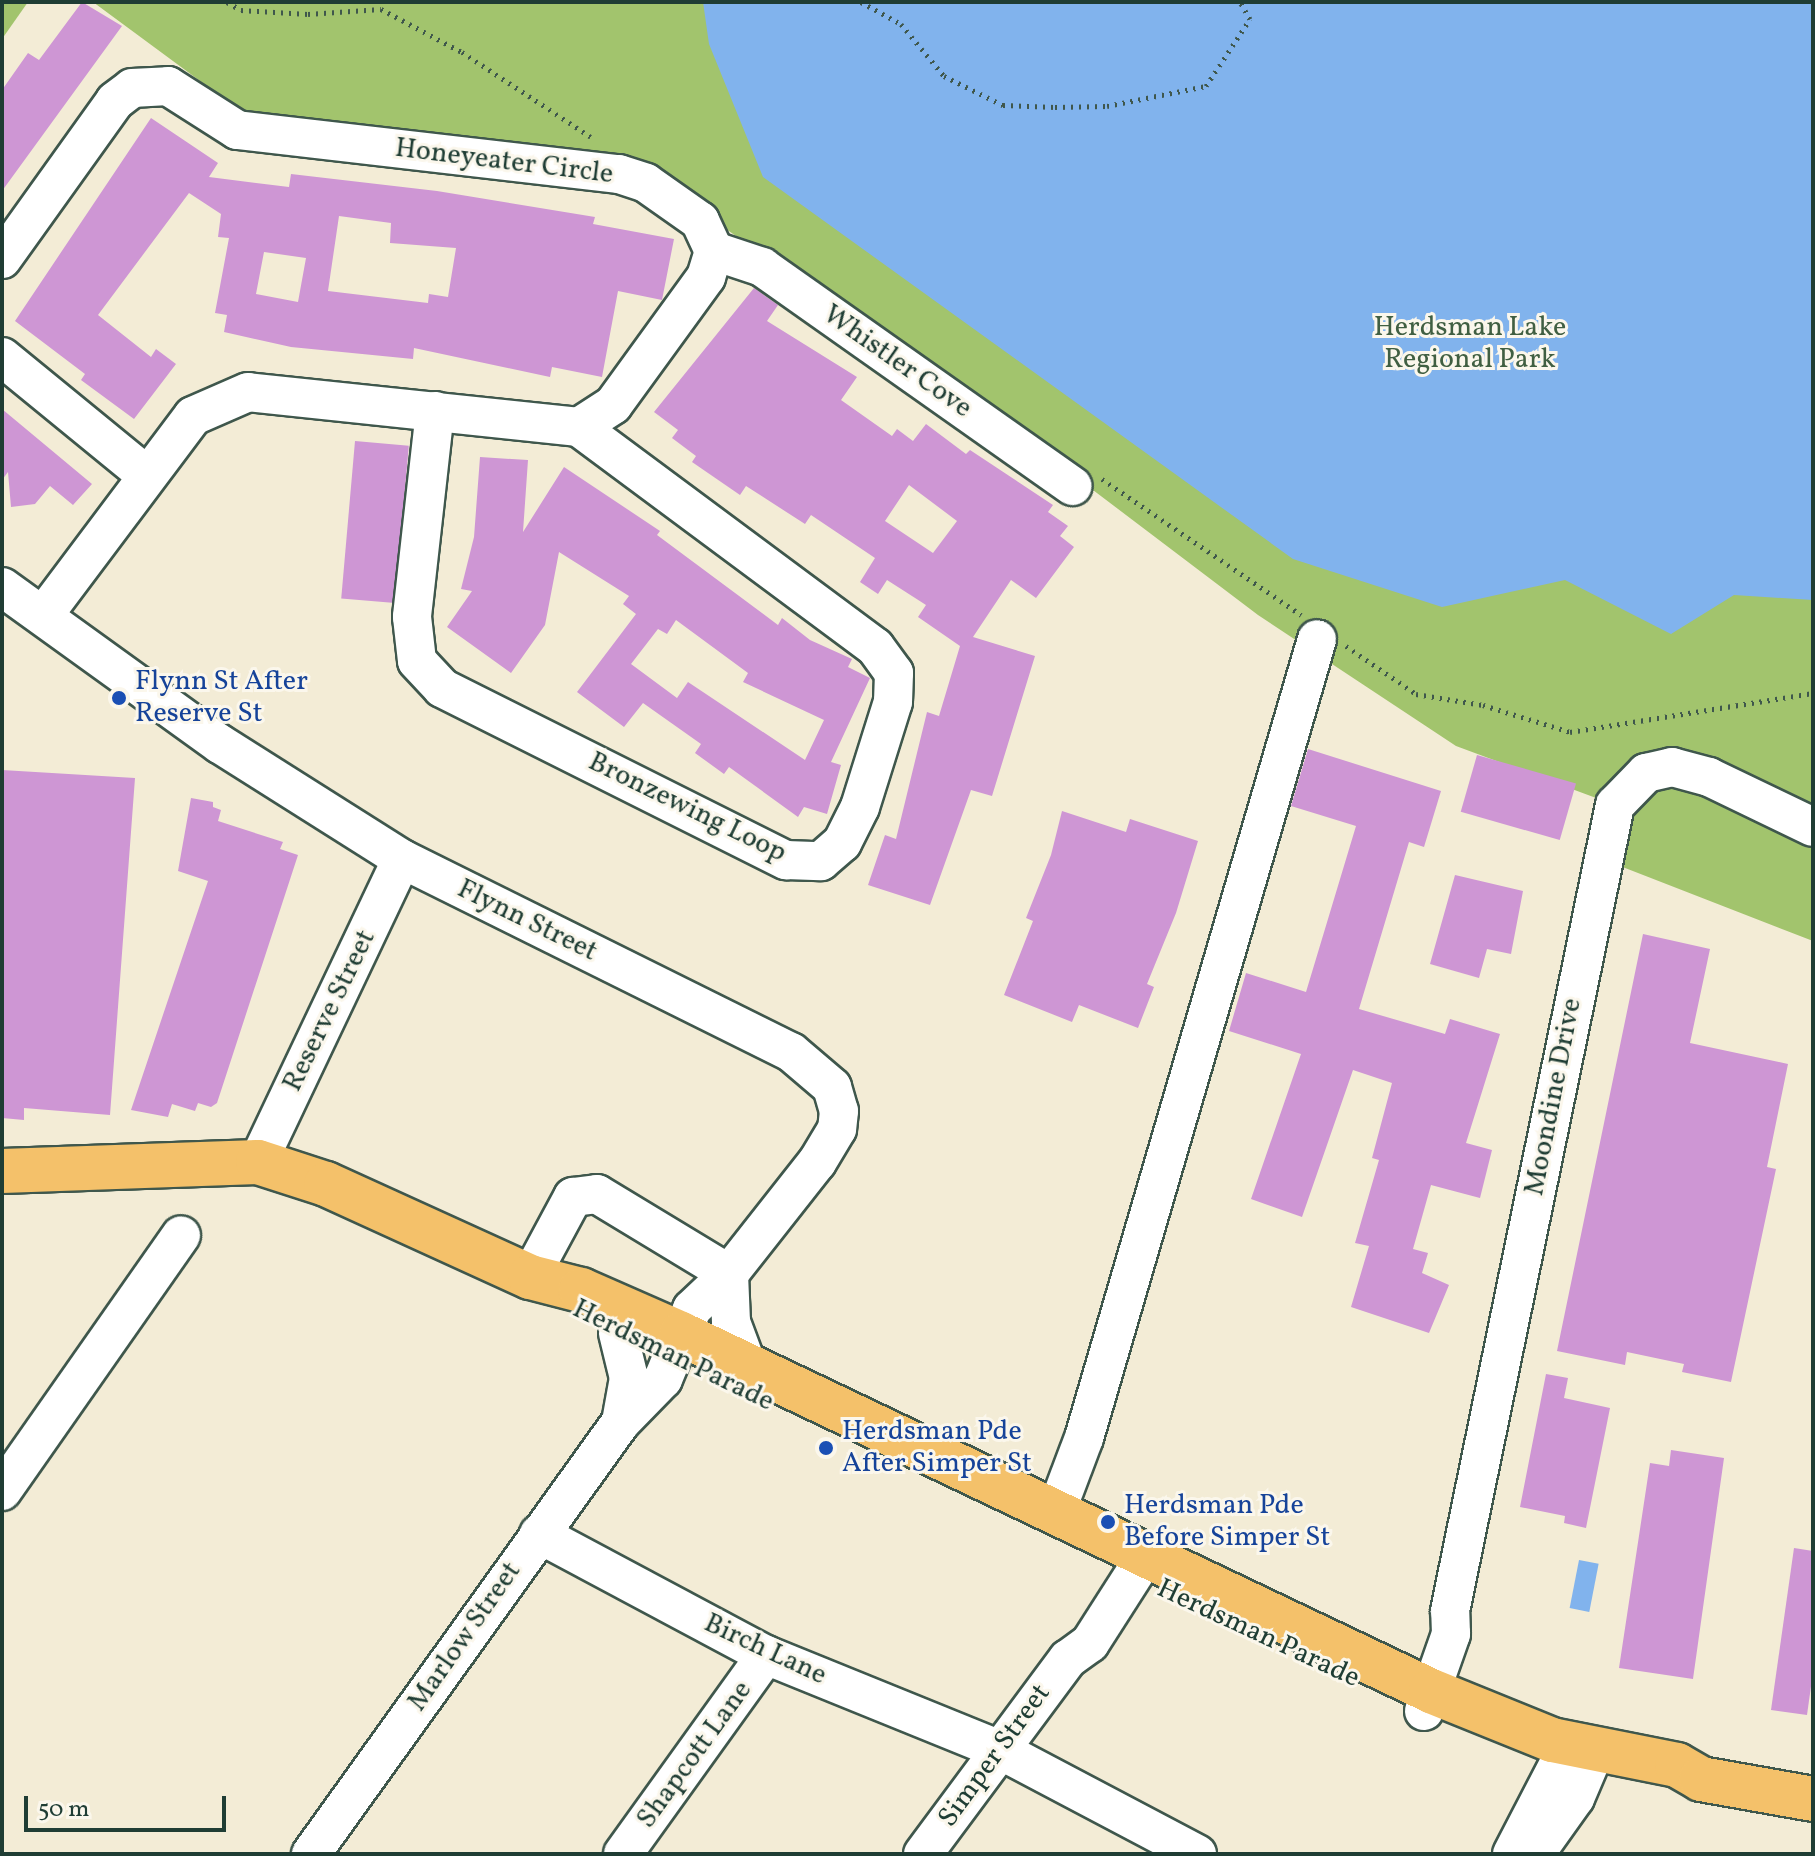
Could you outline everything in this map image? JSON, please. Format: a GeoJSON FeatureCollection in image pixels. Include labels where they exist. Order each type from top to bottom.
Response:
{"type":"FeatureCollection","features":[{"type":"Feature","properties":{"kind":"main road","name":"Herdsman Parade"},"geometry":{"type":"LineString","coordinates":[[2,1171],[258,1162],[326,1184],[530,1277],[581,1290],[675,1346],[1414,1695],[1514,1755],[1577,1760],[1671,1788],[1701,1779],[1813,1799]]}},
{"type":"Feature","properties":{"kind":"main road","name":"Herdsman Parade"},"geometry":{"type":"LineString","coordinates":[[530,1277],[572,1311],[618,1333],[747,1365],[1056,1512],[1133,1561]]}},
{"type":"Feature","properties":{"kind":"street","name":"Honeyeater Circle"},"geometry":{"type":"LineString","coordinates":[[2,259],[115,101],[132,88],[168,86],[237,130],[619,174],[646,183],[700,221],[714,251]]}},
{"type":"Feature","properties":{"kind":"street"},"geometry":{"type":"LineString","coordinates":[[45,613],[193,416],[248,392],[579,427],[613,405],[706,277],[714,251]]}},
{"type":"Feature","properties":{"kind":"street","name":"Whistler Cove"},"geometry":{"type":"LineString","coordinates":[[714,251],[762,267],[1073,486]]}},
{"type":"Feature","properties":{"kind":"street"},"geometry":{"type":"LineString","coordinates":[[2,357],[146,475]]}},
{"type":"Feature","properties":{"kind":"street","name":"Bronzewing Loop"},"geometry":{"type":"LineString","coordinates":[[435,411],[412,617],[417,661],[442,688],[786,860],[821,861],[842,843],[860,807],[893,702],[894,673],[875,647],[579,427]]}},
{"type":"Feature","properties":{"kind":"street","name":"Flynn Street"},"geometry":{"type":"LineString","coordinates":[[2,563],[45,613]]}},
{"type":"Feature","properties":{"kind":"street","name":"Flynn Street"},"geometry":{"type":"LineString","coordinates":[[2,587],[45,613],[220,744],[402,859],[791,1052],[832,1087],[839,1111],[837,1129],[729,1274],[692,1309],[675,1346]]}},
{"type":"Feature","properties":{"kind":"street"},"geometry":{"type":"LineString","coordinates":[[1056,1512],[1084,1438],[1317,639]]}},
{"type":"Feature","properties":{"kind":"street","name":"Moondine Drive"},"geometry":{"type":"LineString","coordinates":[[1414,1695],[1431,1623],[1450,1611],[1615,805],[1646,773],[1672,767],[1709,777],[1813,827]]}},
{"type":"Feature","properties":{"kind":"street","name":"Reserve Street"},"geometry":{"type":"LineString","coordinates":[[258,1162],[402,859]]}},
{"type":"Feature","properties":{"kind":"street"},"geometry":{"type":"LineString","coordinates":[[530,1277],[573,1197],[597,1194],[729,1274],[731,1322],[747,1365]]}},
{"type":"Feature","properties":{"kind":"street"},"geometry":{"type":"LineString","coordinates":[[2,1491],[181,1235]]}},
{"type":"Feature","properties":{"kind":"street","name":"Marlow Street"},"geometry":{"type":"LineString","coordinates":[[618,1333],[629,1378],[621,1422]]}},
{"type":"Feature","properties":{"kind":"street","name":"Marlow Street"},"geometry":{"type":"LineString","coordinates":[[311,1854],[621,1422],[663,1379],[675,1346]]}},
{"type":"Feature","properties":{"kind":"street","name":"Birch Lane"},"geometry":{"type":"LineString","coordinates":[[539,1534],[766,1655],[998,1749],[1197,1854]]}},
{"type":"Feature","properties":{"kind":"street","name":"Simper Street"},"geometry":{"type":"LineString","coordinates":[[923,1854],[998,1749],[1068,1659],[1090,1643],[1133,1561]]}},
{"type":"Feature","properties":{"kind":"street","name":"Shapcott Lane"},"geometry":{"type":"LineString","coordinates":[[623,1854],[766,1655]]}},
{"type":"Feature","properties":{"kind":"street"},"geometry":{"type":"LineString","coordinates":[[1512,1854],[1577,1760]]}},
{"type":"Feature","properties":{"kind":"street"},"geometry":{"type":"LineString","coordinates":[[1535,1854],[1577,1760]]}},
{"type":"Feature","properties":{"kind":"path"},"geometry":{"type":"LineString","coordinates":[[861,2],[901,24],[944,76],[1003,105],[1107,106],[1206,86],[1250,19],[1240,2]]}},
{"type":"Feature","properties":{"kind":"green space"},"geometry":{"type":"Polygon","coordinates":[[[2,2],[28,2],[2,39],[2,2]]]}},
{"type":"Feature","properties":{"kind":"green space","name":"Herdsman Lake Regional Park"},"geometry":{"type":"Polygon","coordinates":[[[93,2],[1813,2],[1813,941],[1620,866],[1615,805],[1456,746],[1258,615],[1089,487],[639,167],[238,109],[93,2]]]}},
{"type":"Feature","properties":{"kind":"water","name":"Herdsman Lake Regional Park"},"geometry":{"type":"Polygon","coordinates":[[[703,2],[1813,2],[1813,600],[1734,595],[1671,634],[1565,580],[1442,607],[1293,559],[763,177],[709,44],[703,2]]]}},
{"type":"Feature","properties":{"kind":"water"},"geometry":{"type":"Polygon","coordinates":[[[1579,1560],[1599,1564],[1589,1612],[1570,1608],[1579,1560]]]}},
{"type":"Feature","properties":{"kind":"building"},"geometry":{"type":"Polygon","coordinates":[[[82,2],[122,26],[2,191],[2,90],[28,53],[39,60],[82,2]]]}},
{"type":"Feature","properties":{"kind":"building"},"geometry":{"type":"Polygon","coordinates":[[[151,118],[218,163],[209,177],[289,187],[291,174],[437,191],[595,217],[593,224],[674,239],[662,300],[618,291],[602,377],[552,367],[550,377],[414,348],[413,359],[291,347],[224,332],[227,315],[215,313],[229,238],[218,237],[221,214],[189,193],[98,315],[151,357],[156,349],[176,364],[134,419],[81,380],[85,374],[15,321],[151,118]],[[339,216],[328,291],[428,303],[429,294],[448,297],[456,248],[390,243],[391,223],[339,216]],[[264,252],[256,294],[298,302],[306,258],[264,252]]]}},
{"type":"Feature","properties":{"kind":"building"},"geometry":{"type":"Polygon","coordinates":[[[754,288],[778,305],[767,321],[857,377],[841,400],[892,436],[897,429],[913,441],[926,424],[966,454],[970,450],[1053,505],[1048,512],[1068,526],[1060,536],[1074,547],[1036,598],[1011,580],[973,637],[1035,656],[992,796],[971,790],[930,905],[868,885],[885,835],[896,839],[927,712],[939,716],[960,646],[918,617],[926,605],[887,580],[878,594],[860,582],[875,558],[811,515],[805,524],[746,486],[740,495],[692,462],[696,456],[672,438],[678,430],[654,412],[754,288]],[[909,485],[885,521],[933,553],[957,521],[909,485]]]}},
{"type":"Feature","properties":{"kind":"building"},"geometry":{"type":"Polygon","coordinates":[[[2,409],[92,484],[73,505],[50,486],[35,504],[11,507],[8,472],[2,480],[2,409]]]}},
{"type":"Feature","properties":{"kind":"building"},"geometry":{"type":"Polygon","coordinates":[[[355,441],[409,446],[395,603],[341,598],[355,441]]]}},
{"type":"Feature","properties":{"kind":"building"},"geometry":{"type":"Polygon","coordinates":[[[480,457],[528,460],[523,532],[564,467],[660,531],[657,535],[778,625],[782,618],[810,640],[852,659],[848,667],[870,678],[831,762],[841,765],[827,814],[804,807],[798,817],[729,767],[724,774],[695,753],[701,744],[643,703],[624,727],[577,692],[636,614],[623,604],[629,596],[559,552],[545,625],[511,673],[447,627],[472,591],[461,589],[474,537],[480,457]],[[676,620],[667,634],[658,629],[631,664],[677,698],[688,682],[805,760],[824,720],[743,682],[748,673],[676,620]]]}},
{"type":"Feature","properties":{"kind":"building"},"geometry":{"type":"Polygon","coordinates":[[[1308,749],[1441,791],[1424,847],[1409,842],[1359,1009],[1445,1034],[1450,1019],[1500,1034],[1466,1143],[1492,1150],[1480,1198],[1431,1185],[1413,1249],[1428,1253],[1422,1273],[1449,1285],[1429,1333],[1351,1307],[1369,1246],[1355,1243],[1379,1160],[1372,1158],[1392,1083],[1353,1070],[1302,1217],[1251,1199],[1301,1054],[1229,1031],[1246,973],[1306,992],[1356,826],[1291,806],[1308,749]]]}},
{"type":"Feature","properties":{"kind":"building"},"geometry":{"type":"Polygon","coordinates":[[[1477,755],[1576,783],[1560,840],[1461,812],[1477,755]]]}},
{"type":"Feature","properties":{"kind":"building"},"geometry":{"type":"Polygon","coordinates":[[[2,770],[135,778],[110,1115],[24,1108],[24,1120],[2,1118],[2,770]]]}},
{"type":"Feature","properties":{"kind":"building"},"geometry":{"type":"Polygon","coordinates":[[[191,798],[213,802],[213,807],[221,810],[218,821],[283,842],[280,849],[298,855],[217,1103],[211,1107],[198,1103],[195,1111],[172,1104],[168,1117],[131,1110],[208,881],[178,871],[191,798]]]}},
{"type":"Feature","properties":{"kind":"building"},"geometry":{"type":"Polygon","coordinates":[[[1062,811],[1126,832],[1130,819],[1198,841],[1176,913],[1147,984],[1154,987],[1138,1028],[1079,1005],[1072,1022],[1004,995],[1033,921],[1026,918],[1051,855],[1062,811]]]}},
{"type":"Feature","properties":{"kind":"building"},"geometry":{"type":"Polygon","coordinates":[[[1455,875],[1523,891],[1511,954],[1487,949],[1479,978],[1430,964],[1455,875]]]}},
{"type":"Feature","properties":{"kind":"building"},"geometry":{"type":"Polygon","coordinates":[[[1643,934],[1710,949],[1690,1043],[1788,1064],[1767,1167],[1776,1169],[1731,1382],[1682,1372],[1684,1364],[1627,1352],[1625,1365],[1557,1351],[1643,934]]]}},
{"type":"Feature","properties":{"kind":"building"},"geometry":{"type":"Polygon","coordinates":[[[1546,1374],[1568,1378],[1564,1398],[1610,1408],[1586,1528],[1564,1523],[1565,1516],[1520,1507],[1546,1374]]]}},
{"type":"Feature","properties":{"kind":"building"},"geometry":{"type":"Polygon","coordinates":[[[1671,1450],[1724,1458],[1693,1679],[1619,1668],[1650,1463],[1669,1466],[1671,1450]]]}},
{"type":"Feature","properties":{"kind":"building"},"geometry":{"type":"Polygon","coordinates":[[[1794,1548],[1813,1551],[1813,1672],[1807,1715],[1771,1710],[1794,1548]]]}},
{"type":"Feature","properties":{"kind":"place","name":"Flynn St After Reserve St"},"geometry":{"type":"Point","coordinates":[119,698]}},
{"type":"Feature","properties":{"kind":"place","name":"Herdsman Pde After Simper St"},"geometry":{"type":"Point","coordinates":[826,1448]}},
{"type":"Feature","properties":{"kind":"place","name":"Herdsman Pde Before Simper St"},"geometry":{"type":"Point","coordinates":[1108,1522]}}]}
